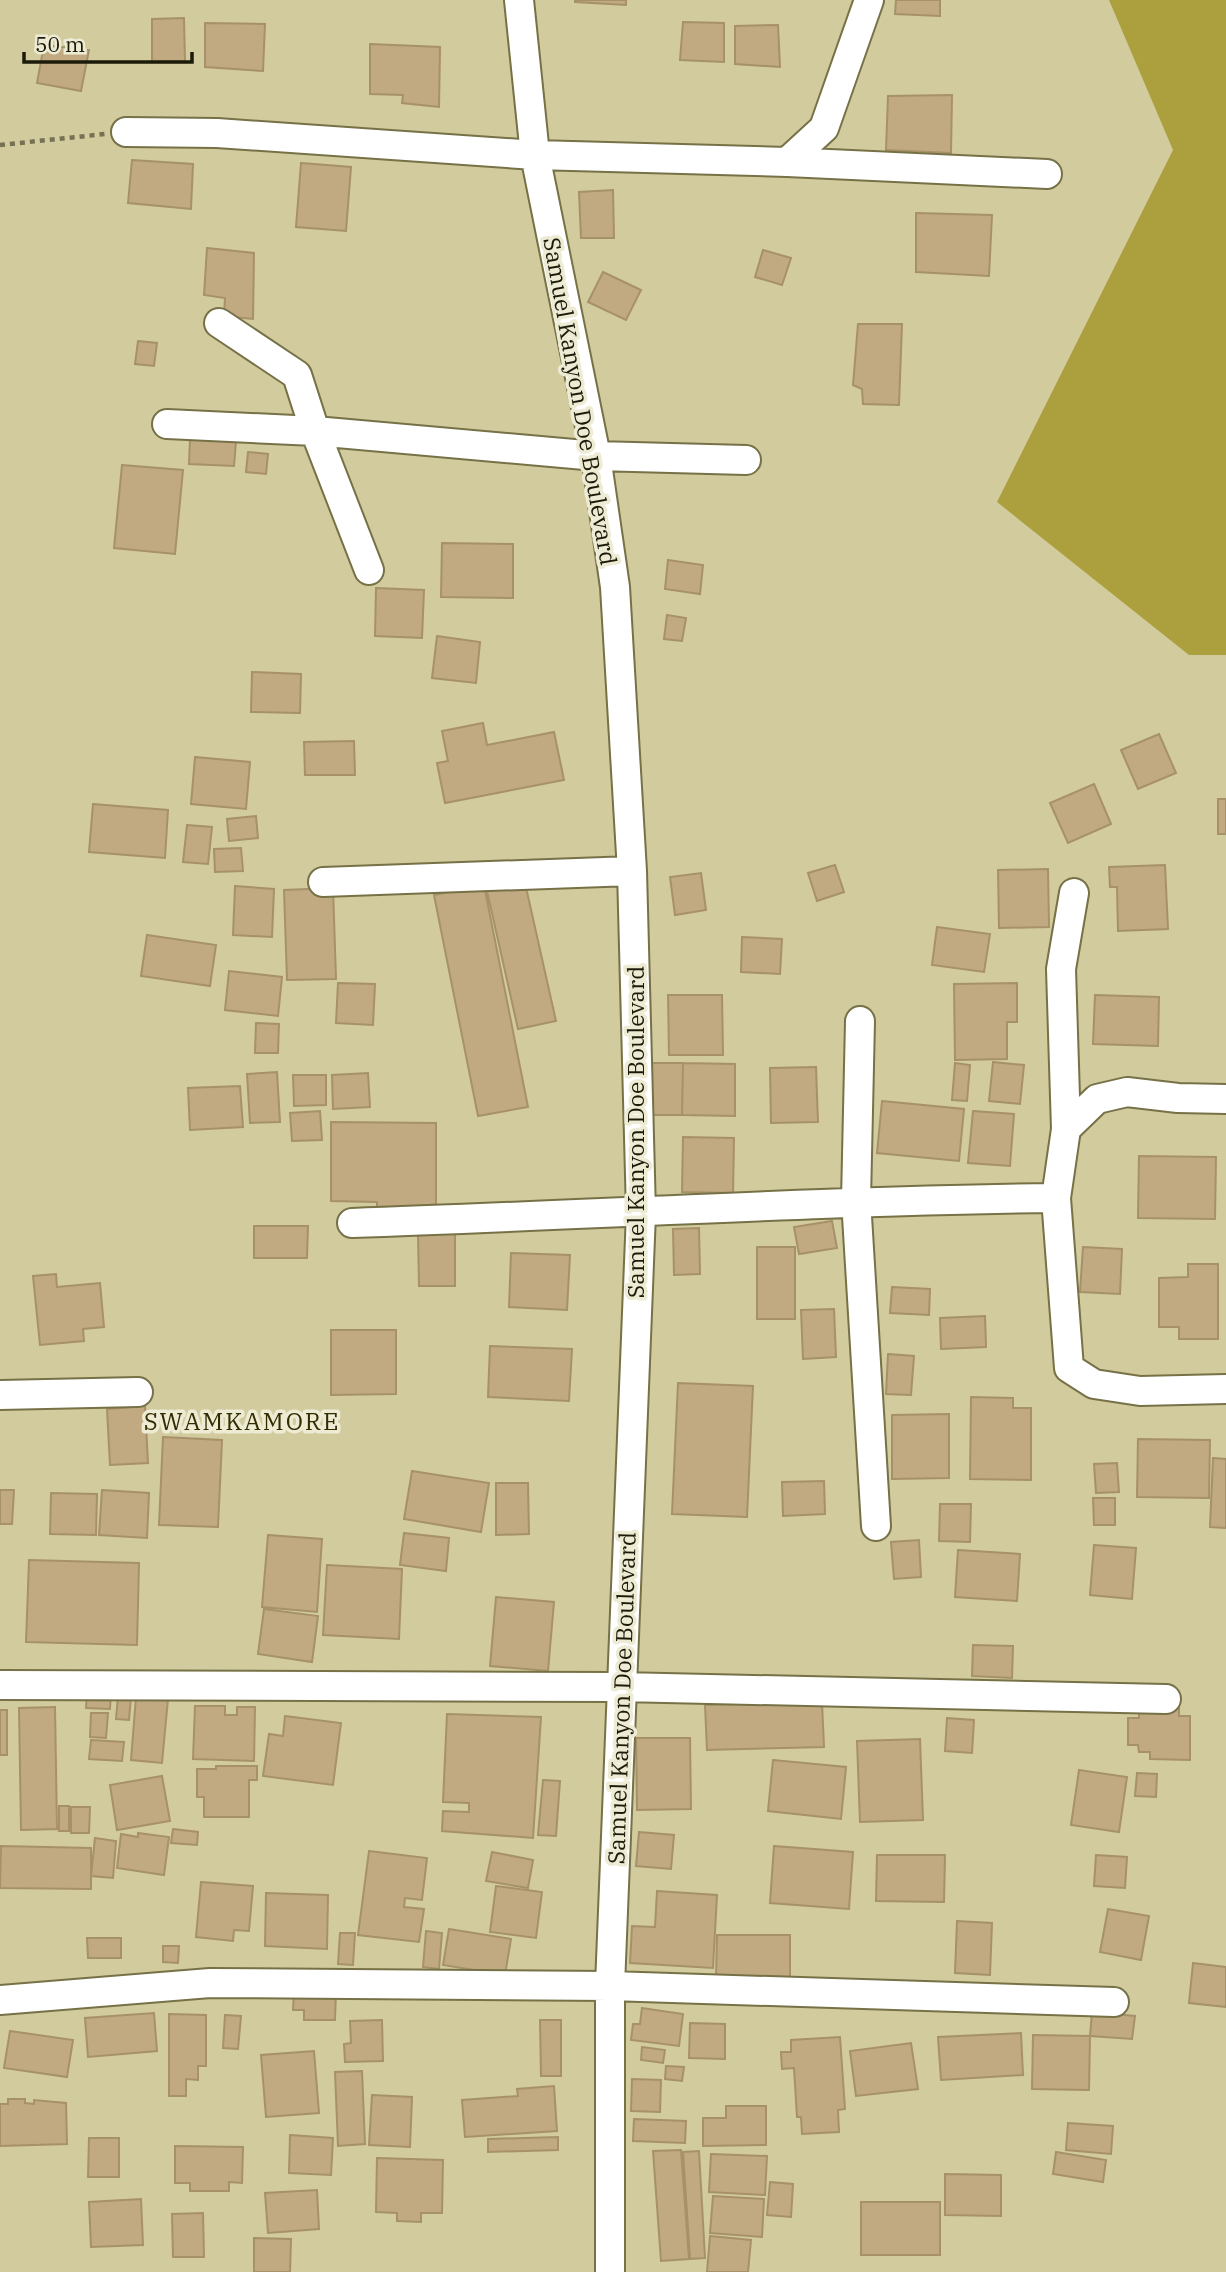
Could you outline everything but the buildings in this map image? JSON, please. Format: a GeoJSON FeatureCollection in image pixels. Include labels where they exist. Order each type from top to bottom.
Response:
{"type":"FeatureCollection","features":[{"type":"Feature","properties":{"kind":"street","name":"Samuel Kanyon Doe Boulevard"},"geometry":{"type":"LineString","coordinates":[[519,0],[535,155],[596,456],[615,587],[632,871],[640,1213],[610,1986],[610,2272]]}},
{"type":"Feature","properties":{"kind":"street"},"geometry":{"type":"LineString","coordinates":[[787,162],[824,128],[869,0]]}},
{"type":"Feature","properties":{"kind":"street"},"geometry":{"type":"LineString","coordinates":[[126,132],[217,133],[535,155],[787,162],[1047,174]]}},
{"type":"Feature","properties":{"kind":"street"},"geometry":{"type":"LineString","coordinates":[[219,323],[297,375],[315,431],[369,570]]}},
{"type":"Feature","properties":{"kind":"street"},"geometry":{"type":"LineString","coordinates":[[167,424],[315,431],[596,456],[746,460]]}},
{"type":"Feature","properties":{"kind":"street"},"geometry":{"type":"LineString","coordinates":[[324,882],[632,871]]}},
{"type":"Feature","properties":{"kind":"street"},"geometry":{"type":"LineString","coordinates":[[1074,893],[1061,969],[1066,1129],[1056,1198],[1069,1368],[1094,1384],[1140,1391],[1226,1389]]}},
{"type":"Feature","properties":{"kind":"street"},"geometry":{"type":"LineString","coordinates":[[860,1021],[856,1200],[876,1526]]}},
{"type":"Feature","properties":{"kind":"street"},"geometry":{"type":"LineString","coordinates":[[1066,1129],[1097,1099],[1127,1092],[1178,1098],[1226,1099]]}},
{"type":"Feature","properties":{"kind":"street"},"geometry":{"type":"LineString","coordinates":[[352,1223],[640,1213],[856,1200],[1056,1198]]}},
{"type":"Feature","properties":{"kind":"street"},"geometry":{"type":"LineString","coordinates":[[0,1395],[138,1392]]}},
{"type":"Feature","properties":{"kind":"street"},"geometry":{"type":"LineString","coordinates":[[0,1685],[621,1687],[1166,1699]]}},
{"type":"Feature","properties":{"kind":"street"},"geometry":{"type":"LineString","coordinates":[[0,2000],[210,1983],[610,1986],[1114,2002]]}},
{"type":"Feature","properties":{"kind":"path"},"geometry":{"type":"LineString","coordinates":[[0,145],[126,132]]}},
{"type":"Feature","properties":{"kind":"shaded area"},"geometry":{"type":"Polygon","coordinates":[[[1109,0],[1226,0],[1226,655],[1189,655],[997,502],[1173,150],[1109,0]]]}},
{"type":"Feature","properties":{"kind":"district","name":"SWAMKAMORE"},"geometry":{"type":"Point","coordinates":[242,1421]}}]}
